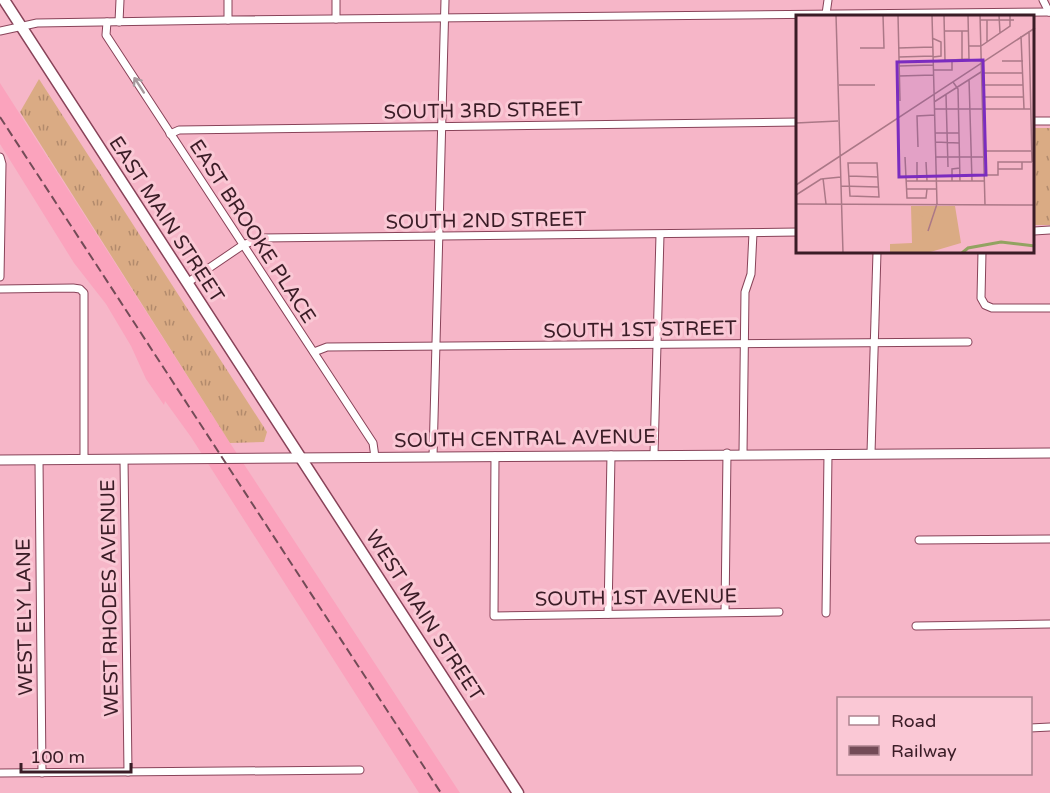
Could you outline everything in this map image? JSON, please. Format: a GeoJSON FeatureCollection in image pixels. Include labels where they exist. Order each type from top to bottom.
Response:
{"type":"FeatureCollection","features":[{"type":"Feature","properties":{"kind":"main road","name":"EAST MAIN STREET"},"geometry":{"type":"LineString","coordinates":[[4,0],[301,457]]}},
{"type":"Feature","properties":{"kind":"main road","name":"WEST MAIN STREET"},"geometry":{"type":"LineString","coordinates":[[301,457],[519,793]]}},
{"type":"Feature","properties":{"kind":"street"},"geometry":{"type":"LineString","coordinates":[[119,22],[120,0]]}},
{"type":"Feature","properties":{"kind":"street"},"geometry":{"type":"LineString","coordinates":[[228,0],[228,20]]}},
{"type":"Feature","properties":{"kind":"street"},"geometry":{"type":"LineString","coordinates":[[336,0],[336,19]]}},
{"type":"Feature","properties":{"kind":"street"},"geometry":{"type":"LineString","coordinates":[[433,457],[445,0]]}},
{"type":"Feature","properties":{"kind":"street"},"geometry":{"type":"LineString","coordinates":[[828,0],[826,15],[1050,11]]}},
{"type":"Feature","properties":{"kind":"street"},"geometry":{"type":"LineString","coordinates":[[1043,0],[1050,11]]}},
{"type":"Feature","properties":{"kind":"street"},"geometry":{"type":"LineString","coordinates":[[0,31],[20,25],[106,22],[796,15]]}},
{"type":"Feature","properties":{"kind":"street","name":"EAST BROOKE PLACE"},"geometry":{"type":"LineString","coordinates":[[106,22],[106,34],[373,443],[375,457]]}},
{"type":"Feature","properties":{"kind":"street","name":"SOUTH 3RD STREET"},"geometry":{"type":"LineString","coordinates":[[170,134],[179,130],[796,122]]}},
{"type":"Feature","properties":{"kind":"street"},"geometry":{"type":"LineString","coordinates":[[0,157],[0,277]]}},
{"type":"Feature","properties":{"kind":"street"},"geometry":{"type":"LineString","coordinates":[[1035,231],[1050,230]]}},
{"type":"Feature","properties":{"kind":"street","name":"SOUTH 2ND STREET"},"geometry":{"type":"LineString","coordinates":[[187,283],[243,245],[261,238],[796,232]]}},
{"type":"Feature","properties":{"kind":"street"},"geometry":{"type":"LineString","coordinates":[[743,453],[745,292],[751,274],[753,233]]}},
{"type":"Feature","properties":{"kind":"street"},"geometry":{"type":"LineString","coordinates":[[654,454],[660,235]]}},
{"type":"Feature","properties":{"kind":"street"},"geometry":{"type":"LineString","coordinates":[[871,453],[877,254]]}},
{"type":"Feature","properties":{"kind":"street"},"geometry":{"type":"LineString","coordinates":[[982,254],[981,298],[985,305],[992,308],[1050,308]]}},
{"type":"Feature","properties":{"kind":"street"},"geometry":{"type":"LineString","coordinates":[[0,289],[80,289],[86,300],[84,459]]}},
{"type":"Feature","properties":{"kind":"street","name":"SOUTH 1ST STREET"},"geometry":{"type":"LineString","coordinates":[[314,352],[327,347],[968,342]]}},
{"type":"Feature","properties":{"kind":"street"},"geometry":{"type":"LineString","coordinates":[[725,612],[727,453]]}},
{"type":"Feature","properties":{"kind":"street","name":"SOUTH CENTRAL AVENUE"},"geometry":{"type":"LineString","coordinates":[[0,460],[727,453],[1050,453]]}},
{"type":"Feature","properties":{"kind":"street"},"geometry":{"type":"LineString","coordinates":[[826,613],[828,454]]}},
{"type":"Feature","properties":{"kind":"street"},"geometry":{"type":"LineString","coordinates":[[608,614],[611,455]]}},
{"type":"Feature","properties":{"kind":"street","name":"SOUTH 1ST AVENUE"},"geometry":{"type":"LineString","coordinates":[[495,456],[494,616],[779,612]]}},
{"type":"Feature","properties":{"kind":"street","name":"WEST RHODES AVENUE"},"geometry":{"type":"LineString","coordinates":[[124,459],[128,772]]}},
{"type":"Feature","properties":{"kind":"street","name":"WEST ELY LANE"},"geometry":{"type":"LineString","coordinates":[[39,460],[42,773]]}},
{"type":"Feature","properties":{"kind":"street"},"geometry":{"type":"LineString","coordinates":[[919,540],[1050,539]]}},
{"type":"Feature","properties":{"kind":"street"},"geometry":{"type":"LineString","coordinates":[[916,626],[1050,624]]}},
{"type":"Feature","properties":{"kind":"street"},"geometry":{"type":"LineString","coordinates":[[1032,728],[1050,728]]}},
{"type":"Feature","properties":{"kind":"street"},"geometry":{"type":"LineString","coordinates":[[0,774],[360,770]]}},
{"type":"Feature","properties":{"kind":"shaded area"},"geometry":{"type":"Polygon","coordinates":[[[0,83],[230,443],[460,793],[419,793],[191,437],[146,379],[131,346],[106,304],[74,263],[0,144],[0,83]]]}},
{"type":"Feature","properties":{"kind":"green space"},"geometry":{"type":"Polygon","coordinates":[[[39,79],[267,432],[264,442],[230,443],[20,112],[39,79]]]}},
{"type":"Feature","properties":{"kind":"green space"},"geometry":{"type":"Polygon","coordinates":[[[1035,128],[1050,128],[1050,225],[1035,225],[1035,128]]]}},
{"type":"Feature","properties":{"kind":"railway"},"geometry":{"type":"LineString","coordinates":[[0,117],[441,793]]}}]}
